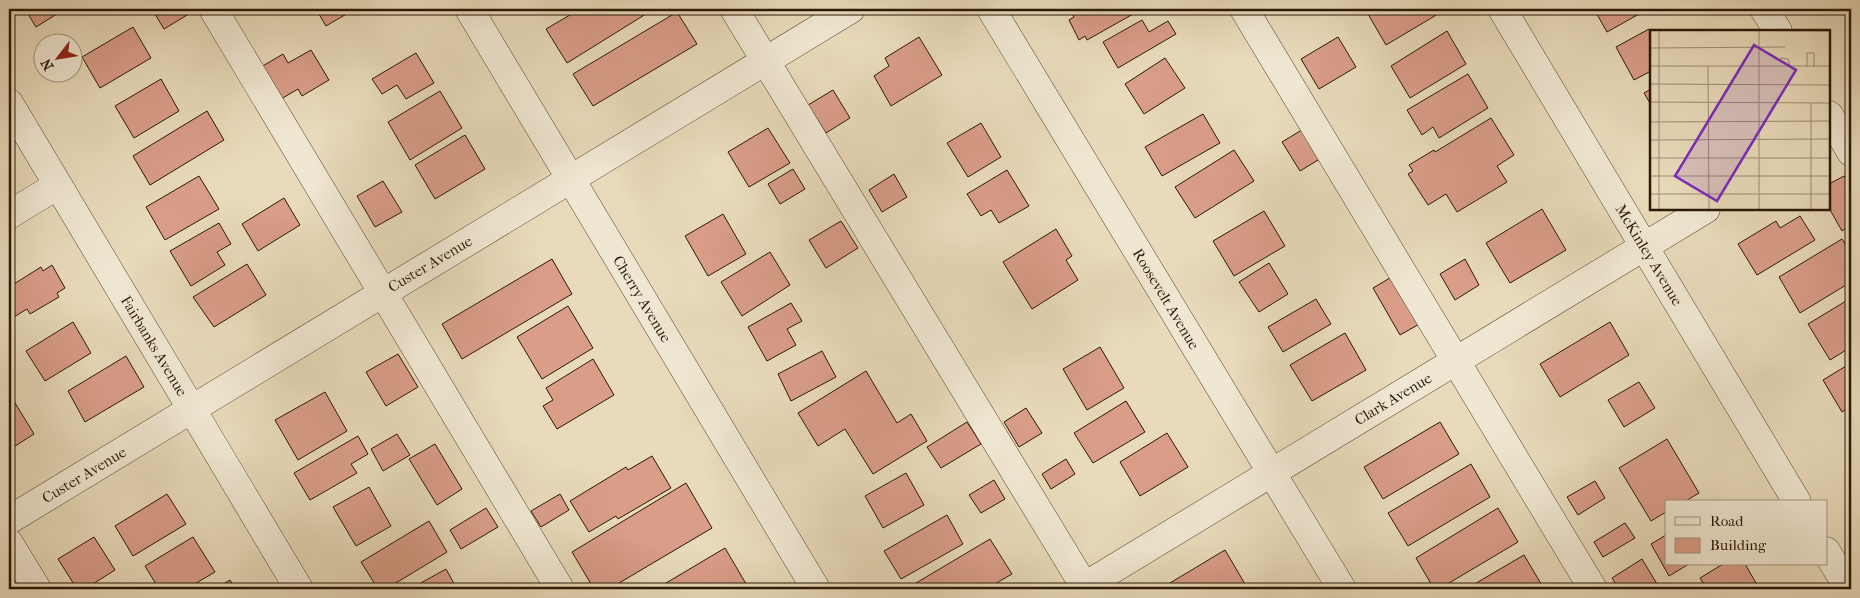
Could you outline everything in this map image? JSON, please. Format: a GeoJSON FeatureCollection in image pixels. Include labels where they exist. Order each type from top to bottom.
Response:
{"type":"FeatureCollection","features":[{"type":"Feature","properties":{"kind":"street"},"geometry":{"type":"LineString","coordinates":[[213,9],[560,589]]}},
{"type":"Feature","properties":{"kind":"street","name":"Cherry Avenue"},"geometry":{"type":"LineString","coordinates":[[469,9],[816,589]]}},
{"type":"Feature","properties":{"kind":"street"},"geometry":{"type":"LineString","coordinates":[[734,9],[1083,588]]}},
{"type":"Feature","properties":{"kind":"street","name":"Custer Avenue"},"geometry":{"type":"LineString","coordinates":[[9,520],[851,9]]}},
{"type":"Feature","properties":{"kind":"street","name":"Roosevelt Avenue"},"geometry":{"type":"LineString","coordinates":[[991,9],[1342,589]]}},
{"type":"Feature","properties":{"kind":"street"},"geometry":{"type":"LineString","coordinates":[[1244,9],[1593,589]]}},
{"type":"Feature","properties":{"kind":"street","name":"McKinley Avenue"},"geometry":{"type":"LineString","coordinates":[[1502,9],[1796,500]]}},
{"type":"Feature","properties":{"kind":"street"},"geometry":{"type":"LineString","coordinates":[[1764,9],[1777,30]]}},
{"type":"Feature","properties":{"kind":"street","name":"Fairbanks Avenue"},"geometry":{"type":"LineString","coordinates":[[9,103],[300,589]]}},
{"type":"Feature","properties":{"kind":"street"},"geometry":{"type":"LineString","coordinates":[[1836,125],[1851,152]]}},
{"type":"Feature","properties":{"kind":"street"},"geometry":{"type":"LineString","coordinates":[[9,215],[58,185]]}},
{"type":"Feature","properties":{"kind":"street","name":"Clark Avenue"},"geometry":{"type":"LineString","coordinates":[[1083,588],[1704,210]]}},
{"type":"Feature","properties":{"kind":"street"},"geometry":{"type":"LineString","coordinates":[[9,543],[37,589]]}},
{"type":"Feature","properties":{"kind":"street"},"geometry":{"type":"LineString","coordinates":[[1828,554],[1849,589]]}},
{"type":"Feature","properties":{"kind":"building"},"geometry":{"type":"Polygon","coordinates":[[[25,9],[65,9],[36,27],[25,9]]]}},
{"type":"Feature","properties":{"kind":"building"},"geometry":{"type":"Polygon","coordinates":[[[152,9],[197,9],[164,29],[152,9]]]}},
{"type":"Feature","properties":{"kind":"building"},"geometry":{"type":"Polygon","coordinates":[[[316,9],[355,9],[326,26],[316,9]]]}},
{"type":"Feature","properties":{"kind":"building"},"geometry":{"type":"Polygon","coordinates":[[[580,9],[654,9],[567,63],[546,29],[580,9]]]}},
{"type":"Feature","properties":{"kind":"building"},"geometry":{"type":"Polygon","coordinates":[[[1142,9],[1087,40],[1085,36],[1079,40],[1069,20],[1074,17],[1070,10],[1142,9]]]}},
{"type":"Feature","properties":{"kind":"building"},"geometry":{"type":"Polygon","coordinates":[[[1377,9],[1435,9],[1438,14],[1386,45],[1368,14],[1377,9]]]}},
{"type":"Feature","properties":{"kind":"building"},"geometry":{"type":"Polygon","coordinates":[[[1594,9],[1648,9],[1607,32],[1594,9]]]}},
{"type":"Feature","properties":{"kind":"building"},"geometry":{"type":"Polygon","coordinates":[[[677,12],[697,44],[593,106],[573,74],[677,12]]]}},
{"type":"Feature","properties":{"kind":"building"},"geometry":{"type":"Polygon","coordinates":[[[1142,20],[1149,32],[1168,21],[1176,34],[1118,68],[1103,42],[1142,20]]]}},
{"type":"Feature","properties":{"kind":"building"},"geometry":{"type":"Polygon","coordinates":[[[133,27],[151,58],[100,88],[82,57],[133,27]]]}},
{"type":"Feature","properties":{"kind":"building"},"geometry":{"type":"Polygon","coordinates":[[[1649,29],[1650,72],[1634,80],[1616,47],[1649,29]]]}},
{"type":"Feature","properties":{"kind":"building"},"geometry":{"type":"Polygon","coordinates":[[[1447,31],[1466,64],[1410,98],[1391,66],[1447,31]]]}},
{"type":"Feature","properties":{"kind":"building"},"geometry":{"type":"Polygon","coordinates":[[[919,37],[942,75],[891,106],[874,76],[889,66],[885,58],[919,37]]]}},
{"type":"Feature","properties":{"kind":"building"},"geometry":{"type":"Polygon","coordinates":[[[1338,37],[1356,67],[1319,89],[1301,59],[1338,37]]]}},
{"type":"Feature","properties":{"kind":"building"},"geometry":{"type":"Polygon","coordinates":[[[311,50],[329,80],[302,96],[298,89],[281,99],[261,67],[283,54],[288,63],[311,50]]]}},
{"type":"Feature","properties":{"kind":"building"},"geometry":{"type":"Polygon","coordinates":[[[416,53],[434,83],[406,99],[397,85],[382,94],[372,79],[416,53]]]}},
{"type":"Feature","properties":{"kind":"building"},"geometry":{"type":"Polygon","coordinates":[[[1165,58],[1185,88],[1144,114],[1125,84],[1165,58]]]}},
{"type":"Feature","properties":{"kind":"building"},"geometry":{"type":"Polygon","coordinates":[[[1468,74],[1488,108],[1439,138],[1433,127],[1422,135],[1407,110],[1468,74]]]}},
{"type":"Feature","properties":{"kind":"building"},"geometry":{"type":"Polygon","coordinates":[[[161,79],[179,111],[134,138],[115,106],[161,79]]]}},
{"type":"Feature","properties":{"kind":"building"},"geometry":{"type":"Polygon","coordinates":[[[833,90],[850,118],[826,133],[808,105],[833,90]]]}},
{"type":"Feature","properties":{"kind":"building"},"geometry":{"type":"Polygon","coordinates":[[[1650,90],[1650,103],[1644,93],[1650,90]]]}},
{"type":"Feature","properties":{"kind":"building"},"geometry":{"type":"Polygon","coordinates":[[[440,91],[462,128],[410,160],[388,122],[440,91]]]}},
{"type":"Feature","properties":{"kind":"building"},"geometry":{"type":"Polygon","coordinates":[[[207,111],[224,140],[150,185],[133,156],[207,111]]]}},
{"type":"Feature","properties":{"kind":"building"},"geometry":{"type":"Polygon","coordinates":[[[1203,114],[1220,143],[1162,176],[1145,147],[1203,114]]]}},
{"type":"Feature","properties":{"kind":"building"},"geometry":{"type":"Polygon","coordinates":[[[1491,118],[1514,155],[1497,166],[1507,182],[1457,212],[1446,194],[1428,205],[1408,174],[1413,171],[1409,165],[1434,150],[1435,152],[1491,118]]]}},
{"type":"Feature","properties":{"kind":"building"},"geometry":{"type":"Polygon","coordinates":[[[981,123],[1001,157],[968,177],[947,143],[981,123]]]}},
{"type":"Feature","properties":{"kind":"building"},"geometry":{"type":"Polygon","coordinates":[[[768,128],[790,163],[749,187],[728,152],[768,128]]]}},
{"type":"Feature","properties":{"kind":"building"},"geometry":{"type":"Polygon","coordinates":[[[1305,128],[1323,157],[1300,171],[1282,142],[1305,128]]]}},
{"type":"Feature","properties":{"kind":"building"},"geometry":{"type":"Polygon","coordinates":[[[465,135],[485,169],[435,199],[415,165],[465,135]]]}},
{"type":"Feature","properties":{"kind":"building"},"geometry":{"type":"Polygon","coordinates":[[[1234,150],[1254,181],[1195,218],[1175,187],[1234,150]]]}},
{"type":"Feature","properties":{"kind":"building"},"geometry":{"type":"Polygon","coordinates":[[[793,169],[805,189],[780,204],[768,184],[793,169]]]}},
{"type":"Feature","properties":{"kind":"building"},"geometry":{"type":"Polygon","coordinates":[[[1007,170],[1029,206],[999,223],[991,210],[981,216],[967,194],[1007,170]]]}},
{"type":"Feature","properties":{"kind":"building"},"geometry":{"type":"Polygon","coordinates":[[[894,174],[907,197],[882,212],[869,190],[894,174]]]}},
{"type":"Feature","properties":{"kind":"building"},"geometry":{"type":"Polygon","coordinates":[[[199,176],[219,209],[165,240],[146,207],[199,176]]]}},
{"type":"Feature","properties":{"kind":"building"},"geometry":{"type":"Polygon","coordinates":[[[1844,176],[1851,188],[1851,225],[1842,231],[1830,210],[1830,183],[1844,176]]]}},
{"type":"Feature","properties":{"kind":"building"},"geometry":{"type":"Polygon","coordinates":[[[383,181],[402,212],[375,227],[357,196],[383,181]]]}},
{"type":"Feature","properties":{"kind":"building"},"geometry":{"type":"Polygon","coordinates":[[[284,198],[300,225],[258,251],[242,224],[284,198]]]}},
{"type":"Feature","properties":{"kind":"building"},"geometry":{"type":"Polygon","coordinates":[[[1542,209],[1566,250],[1510,283],[1486,243],[1542,209]]]}},
{"type":"Feature","properties":{"kind":"building"},"geometry":{"type":"Polygon","coordinates":[[[1264,211],[1285,246],[1234,276],[1213,241],[1264,211]]]}},
{"type":"Feature","properties":{"kind":"building"},"geometry":{"type":"Polygon","coordinates":[[[723,214],[746,254],[708,276],[685,236],[723,214]]]}},
{"type":"Feature","properties":{"kind":"building"},"geometry":{"type":"Polygon","coordinates":[[[1800,216],[1815,240],[1757,275],[1738,244],[1776,221],[1780,228],[1800,216]]]}},
{"type":"Feature","properties":{"kind":"building"},"geometry":{"type":"Polygon","coordinates":[[[841,221],[858,248],[826,268],[809,240],[841,221]]]}},
{"type":"Feature","properties":{"kind":"building"},"geometry":{"type":"Polygon","coordinates":[[[219,223],[231,244],[217,252],[225,265],[191,286],[170,251],[219,223]]]}},
{"type":"Feature","properties":{"kind":"building"},"geometry":{"type":"Polygon","coordinates":[[[1056,229],[1072,256],[1066,260],[1078,280],[1032,309],[1003,262],[1056,229]]]}},
{"type":"Feature","properties":{"kind":"building"},"geometry":{"type":"Polygon","coordinates":[[[1842,239],[1851,254],[1851,282],[1800,313],[1779,277],[1842,239]]]}},
{"type":"Feature","properties":{"kind":"building"},"geometry":{"type":"Polygon","coordinates":[[[770,252],[790,285],[742,316],[721,282],[770,252]]]}},
{"type":"Feature","properties":{"kind":"building"},"geometry":{"type":"Polygon","coordinates":[[[552,259],[572,294],[462,359],[442,324],[552,259]]]}},
{"type":"Feature","properties":{"kind":"building"},"geometry":{"type":"Polygon","coordinates":[[[1465,259],[1479,285],[1455,300],[1440,274],[1465,259]]]}},
{"type":"Feature","properties":{"kind":"building"},"geometry":{"type":"Polygon","coordinates":[[[1269,263],[1288,294],[1259,312],[1239,282],[1269,263]]]}},
{"type":"Feature","properties":{"kind":"building"},"geometry":{"type":"Polygon","coordinates":[[[247,264],[266,295],[214,327],[193,297],[247,264]]]}},
{"type":"Feature","properties":{"kind":"building"},"geometry":{"type":"Polygon","coordinates":[[[52,265],[65,288],[57,293],[59,297],[30,314],[27,309],[9,320],[9,287],[41,267],[43,271],[52,265]]]}},
{"type":"Feature","properties":{"kind":"building"},"geometry":{"type":"Polygon","coordinates":[[[1395,275],[1423,322],[1400,335],[1373,288],[1395,275]]]}},
{"type":"Feature","properties":{"kind":"building"},"geometry":{"type":"Polygon","coordinates":[[[1851,298],[1851,347],[1830,360],[1808,324],[1851,298]]]}},
{"type":"Feature","properties":{"kind":"building"},"geometry":{"type":"Polygon","coordinates":[[[1316,299],[1331,324],[1283,352],[1268,327],[1316,299]]]}},
{"type":"Feature","properties":{"kind":"building"},"geometry":{"type":"Polygon","coordinates":[[[791,303],[802,321],[787,329],[796,345],[767,361],[748,327],[791,303]]]}},
{"type":"Feature","properties":{"kind":"building"},"geometry":{"type":"Polygon","coordinates":[[[568,306],[593,348],[542,379],[517,337],[568,306]]]}},
{"type":"Feature","properties":{"kind":"building"},"geometry":{"type":"Polygon","coordinates":[[[73,322],[91,353],[45,381],[26,351],[73,322]]]}},
{"type":"Feature","properties":{"kind":"building"},"geometry":{"type":"Polygon","coordinates":[[[1610,322],[1629,355],[1560,397],[1540,364],[1610,322]]]}},
{"type":"Feature","properties":{"kind":"building"},"geometry":{"type":"Polygon","coordinates":[[[1345,333],[1366,370],[1312,401],[1290,365],[1345,333]]]}},
{"type":"Feature","properties":{"kind":"building"},"geometry":{"type":"Polygon","coordinates":[[[1100,347],[1124,388],[1087,410],[1063,369],[1100,347]]]}},
{"type":"Feature","properties":{"kind":"building"},"geometry":{"type":"Polygon","coordinates":[[[822,351],[836,377],[791,401],[778,374],[822,351]]]}},
{"type":"Feature","properties":{"kind":"building"},"geometry":{"type":"Polygon","coordinates":[[[398,354],[418,387],[386,406],[366,372],[398,354]]]}},
{"type":"Feature","properties":{"kind":"building"},"geometry":{"type":"Polygon","coordinates":[[[126,356],[144,387],[85,422],[68,391],[126,356]]]}},
{"type":"Feature","properties":{"kind":"building"},"geometry":{"type":"Polygon","coordinates":[[[593,359],[614,395],[557,429],[543,406],[553,400],[546,388],[593,359]]]}},
{"type":"Feature","properties":{"kind":"building"},"geometry":{"type":"Polygon","coordinates":[[[1851,363],[1851,406],[1842,412],[1823,380],[1851,363]]]}},
{"type":"Feature","properties":{"kind":"building"},"geometry":{"type":"Polygon","coordinates":[[[866,371],[897,423],[911,414],[927,441],[873,474],[845,429],[818,446],[798,413],[866,371]]]}},
{"type":"Feature","properties":{"kind":"building"},"geometry":{"type":"Polygon","coordinates":[[[1639,382],[1655,408],[1624,427],[1608,400],[1639,382]]]}},
{"type":"Feature","properties":{"kind":"building"},"geometry":{"type":"Polygon","coordinates":[[[325,392],[347,431],[298,460],[275,420],[325,392]]]}},
{"type":"Feature","properties":{"kind":"building"},"geometry":{"type":"Polygon","coordinates":[[[12,398],[34,434],[9,450],[9,400],[12,398]]]}},
{"type":"Feature","properties":{"kind":"building"},"geometry":{"type":"Polygon","coordinates":[[[1126,401],[1145,432],[1093,463],[1074,433],[1126,401]]]}},
{"type":"Feature","properties":{"kind":"building"},"geometry":{"type":"Polygon","coordinates":[[[1026,408],[1042,433],[1019,447],[1004,422],[1026,408]]]}},
{"type":"Feature","properties":{"kind":"building"},"geometry":{"type":"Polygon","coordinates":[[[967,422],[981,444],[941,468],[927,447],[967,422]]]}},
{"type":"Feature","properties":{"kind":"building"},"geometry":{"type":"Polygon","coordinates":[[[1440,422],[1459,454],[1383,499],[1364,467],[1440,422]]]}},
{"type":"Feature","properties":{"kind":"building"},"geometry":{"type":"Polygon","coordinates":[[[1167,433],[1188,467],[1140,496],[1120,462],[1167,433]]]}},
{"type":"Feature","properties":{"kind":"building"},"geometry":{"type":"Polygon","coordinates":[[[397,434],[410,455],[383,471],[371,449],[397,434]]]}},
{"type":"Feature","properties":{"kind":"building"},"geometry":{"type":"Polygon","coordinates":[[[358,436],[368,454],[351,464],[357,473],[310,500],[294,473],[358,436]]]}},
{"type":"Feature","properties":{"kind":"building"},"geometry":{"type":"Polygon","coordinates":[[[1667,439],[1699,493],[1687,500],[1665,500],[1665,513],[1651,521],[1619,468],[1667,439]]]}},
{"type":"Feature","properties":{"kind":"building"},"geometry":{"type":"Polygon","coordinates":[[[435,444],[462,489],[437,505],[409,459],[435,444]]]}},
{"type":"Feature","properties":{"kind":"building"},"geometry":{"type":"Polygon","coordinates":[[[652,456],[671,488],[618,519],[616,516],[589,532],[570,501],[626,467],[628,470],[652,456]]]}},
{"type":"Feature","properties":{"kind":"building"},"geometry":{"type":"Polygon","coordinates":[[[1066,459],[1075,474],[1051,489],[1042,474],[1066,459]]]}},
{"type":"Feature","properties":{"kind":"building"},"geometry":{"type":"Polygon","coordinates":[[[1471,464],[1490,497],[1408,546],[1388,513],[1471,464]]]}},
{"type":"Feature","properties":{"kind":"building"},"geometry":{"type":"Polygon","coordinates":[[[906,473],[924,505],[883,528],[865,496],[906,473]]]}},
{"type":"Feature","properties":{"kind":"building"},"geometry":{"type":"Polygon","coordinates":[[[994,480],[1005,499],[981,513],[969,495],[994,480]]]}},
{"type":"Feature","properties":{"kind":"building"},"geometry":{"type":"Polygon","coordinates":[[[1595,481],[1605,498],[1578,515],[1567,497],[1595,481]]]}},
{"type":"Feature","properties":{"kind":"building"},"geometry":{"type":"Polygon","coordinates":[[[686,483],[712,528],[609,589],[594,589],[572,552],[686,483]]]}},
{"type":"Feature","properties":{"kind":"building"},"geometry":{"type":"Polygon","coordinates":[[[369,487],[391,526],[356,546],[333,507],[369,487]]]}},
{"type":"Feature","properties":{"kind":"building"},"geometry":{"type":"Polygon","coordinates":[[[167,494],[186,524],[133,556],[115,526],[167,494]]]}},
{"type":"Feature","properties":{"kind":"building"},"geometry":{"type":"Polygon","coordinates":[[[560,494],[569,510],[541,527],[531,511],[560,494]]]}},
{"type":"Feature","properties":{"kind":"building"},"geometry":{"type":"Polygon","coordinates":[[[486,508],[498,527],[461,549],[450,530],[486,508]]]}},
{"type":"Feature","properties":{"kind":"building"},"geometry":{"type":"Polygon","coordinates":[[[1498,508],[1518,542],[1439,589],[1434,589],[1416,558],[1498,508]]]}},
{"type":"Feature","properties":{"kind":"building"},"geometry":{"type":"Polygon","coordinates":[[[947,515],[963,544],[901,579],[884,551],[947,515]]]}},
{"type":"Feature","properties":{"kind":"building"},"geometry":{"type":"Polygon","coordinates":[[[429,521],[447,552],[386,589],[378,589],[361,562],[429,521]]]}},
{"type":"Feature","properties":{"kind":"building"},"geometry":{"type":"Polygon","coordinates":[[[1625,523],[1635,538],[1603,557],[1594,542],[1625,523]]]}},
{"type":"Feature","properties":{"kind":"building"},"geometry":{"type":"Polygon","coordinates":[[[1665,536],[1665,566],[1686,566],[1669,576],[1651,544],[1665,536]]]}},
{"type":"Feature","properties":{"kind":"building"},"geometry":{"type":"Polygon","coordinates":[[[94,537],[115,570],[85,589],[77,589],[58,559],[94,537]]]}},
{"type":"Feature","properties":{"kind":"building"},"geometry":{"type":"Polygon","coordinates":[[[193,537],[215,572],[186,589],[159,589],[145,566],[193,537]]]}},
{"type":"Feature","properties":{"kind":"building"},"geometry":{"type":"Polygon","coordinates":[[[990,539],[1012,574],[986,589],[906,589],[990,539]]]}},
{"type":"Feature","properties":{"kind":"building"},"geometry":{"type":"Polygon","coordinates":[[[725,548],[749,589],[656,589],[725,548]]]}},
{"type":"Feature","properties":{"kind":"building"},"geometry":{"type":"Polygon","coordinates":[[[1225,550],[1245,584],[1236,589],[1160,589],[1225,550]]]}},
{"type":"Feature","properties":{"kind":"building"},"geometry":{"type":"Polygon","coordinates":[[[1524,555],[1543,587],[1539,589],[1466,589],[1524,555]]]}},
{"type":"Feature","properties":{"kind":"building"},"geometry":{"type":"Polygon","coordinates":[[[1642,559],[1660,589],[1619,589],[1612,578],[1642,559]]]}},
{"type":"Feature","properties":{"kind":"building"},"geometry":{"type":"Polygon","coordinates":[[[1720,566],[1746,566],[1756,583],[1746,589],[1707,589],[1700,578],[1720,566]]]}},
{"type":"Feature","properties":{"kind":"building"},"geometry":{"type":"Polygon","coordinates":[[[446,569],[457,589],[410,589],[446,569]]]}},
{"type":"Feature","properties":{"kind":"building"},"geometry":{"type":"Polygon","coordinates":[[[230,580],[235,589],[215,589],[230,580]]]}},
{"type":"Feature","properties":{"kind":"building"},"geometry":{"type":"Polygon","coordinates":[[[12,583],[16,589],[9,589],[9,584],[12,583]]]}}]}
